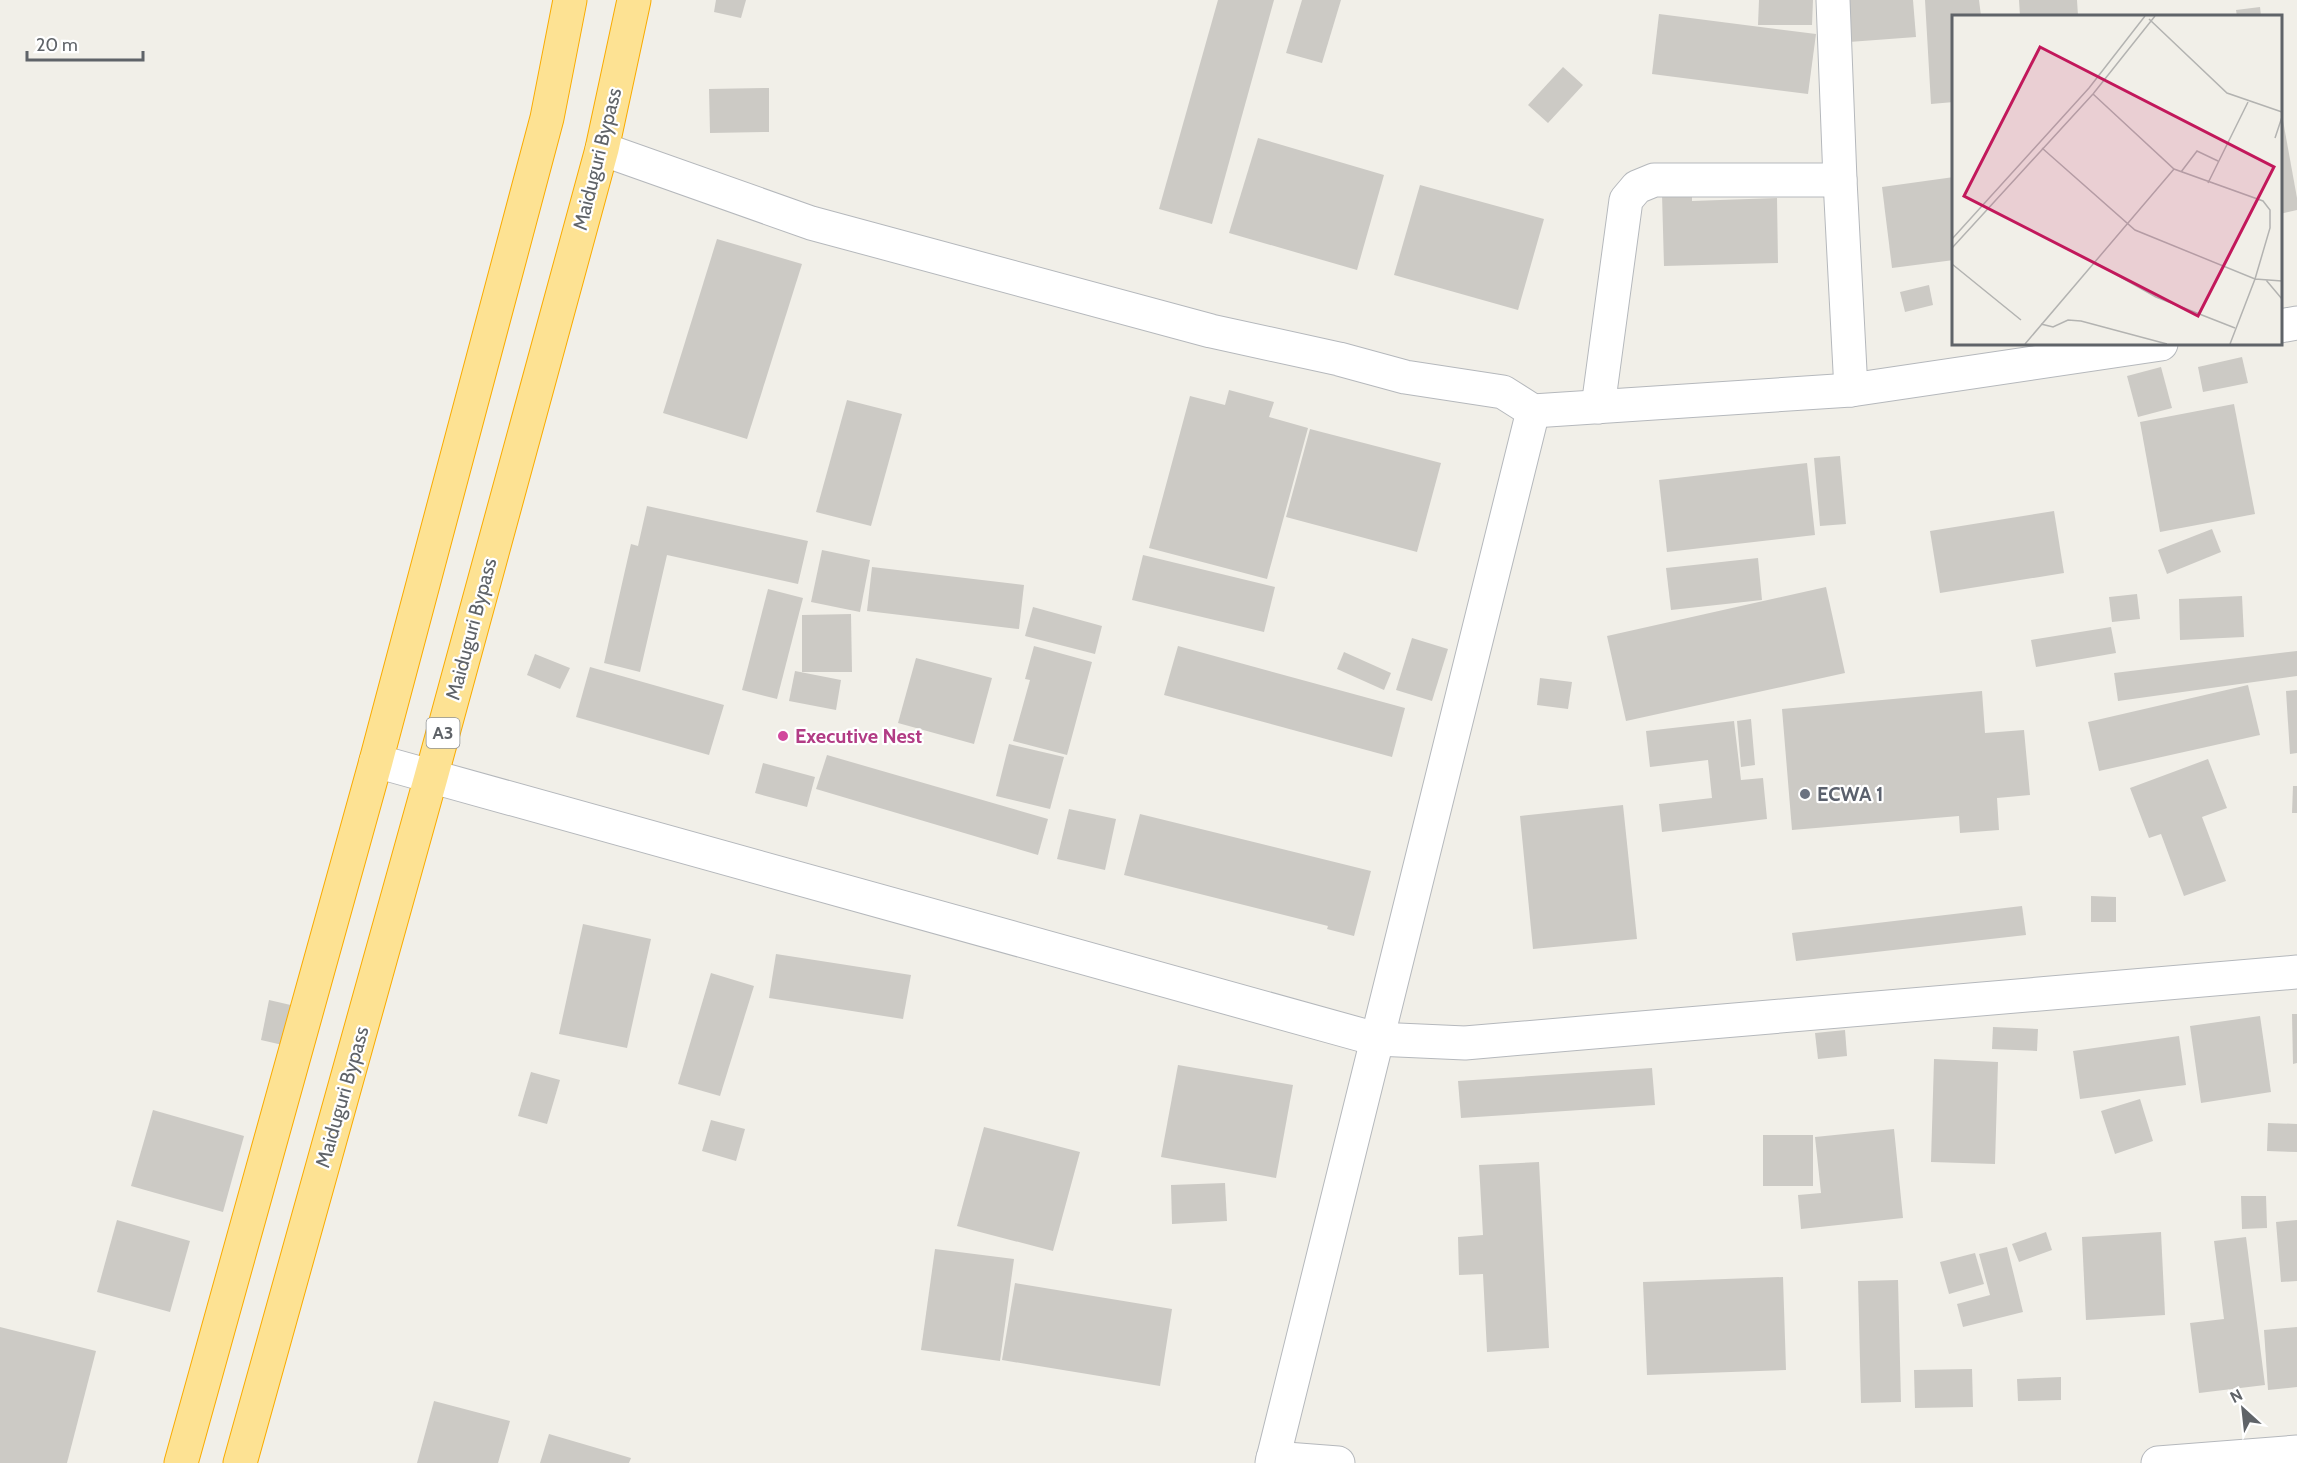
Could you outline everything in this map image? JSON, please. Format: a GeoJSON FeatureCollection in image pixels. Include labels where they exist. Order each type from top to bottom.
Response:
{"type":"FeatureCollection","features":[{"type":"Feature","properties":{"kind":"highway"},"geometry":{"type":"LineString","coordinates":[[181,1463],[376,761],[547,118],[570,0]]}},
{"type":"Feature","properties":{"kind":"highway","name":"Maiduguri Bypass"},"geometry":{"type":"LineString","coordinates":[[240,1463],[431,777],[602,149],[634,0]]}},
{"type":"Feature","properties":{"kind":"street"},"geometry":{"type":"LineString","coordinates":[[1833,0],[1851,390]]}},
{"type":"Feature","properties":{"kind":"street"},"geometry":{"type":"LineString","coordinates":[[602,149],[811,223],[1211,331],[1339,359],[1405,377],[1503,392],[1533,411],[1851,390],[2154,345]]}},
{"type":"Feature","properties":{"kind":"street"},"geometry":{"type":"LineString","coordinates":[[1598,407],[1626,200],[1637,187],[1654,180],[1840,180]]}},
{"type":"Feature","properties":{"kind":"street"},"geometry":{"type":"LineString","coordinates":[[2282,326],[2297,323]]}},
{"type":"Feature","properties":{"kind":"street"},"geometry":{"type":"LineString","coordinates":[[1338,1463],[1272,1461],[1533,411]]}},
{"type":"Feature","properties":{"kind":"street"},"geometry":{"type":"LineString","coordinates":[[376,761],[1376,1039],[1465,1043],[2297,972]]}},
{"type":"Feature","properties":{"kind":"street"},"geometry":{"type":"LineString","coordinates":[[2158,1463],[2297,1452]]}},
{"type":"Feature","properties":{"kind":"building"},"geometry":{"type":"Polygon","coordinates":[[[716,0],[746,0],[741,18],[714,12],[716,0]]]}},
{"type":"Feature","properties":{"kind":"building"},"geometry":{"type":"Polygon","coordinates":[[[1218,0],[1274,0],[1212,224],[1159,209],[1218,0]]]}},
{"type":"Feature","properties":{"kind":"building"},"geometry":{"type":"Polygon","coordinates":[[[1302,0],[1341,0],[1322,63],[1286,53],[1302,0]]]}},
{"type":"Feature","properties":{"kind":"building"},"geometry":{"type":"Polygon","coordinates":[[[1759,0],[1813,0],[1812,25],[1758,25],[1759,0]]]}},
{"type":"Feature","properties":{"kind":"building"},"geometry":{"type":"Polygon","coordinates":[[[1846,0],[1913,0],[1916,37],[1849,42],[1846,0]]]}},
{"type":"Feature","properties":{"kind":"building"},"geometry":{"type":"Polygon","coordinates":[[[1925,0],[1979,0],[1981,15],[1952,15],[1952,102],[1931,104],[1925,0]]]}},
{"type":"Feature","properties":{"kind":"building"},"geometry":{"type":"Polygon","coordinates":[[[2019,0],[2077,0],[2078,15],[2020,15],[2019,0]]]}},
{"type":"Feature","properties":{"kind":"building"},"geometry":{"type":"Polygon","coordinates":[[[2260,7],[2261,15],[2237,15],[2236,10],[2260,7]]]}},
{"type":"Feature","properties":{"kind":"building"},"geometry":{"type":"Polygon","coordinates":[[[1659,14],[1816,34],[1808,94],[1652,74],[1659,14]]]}},
{"type":"Feature","properties":{"kind":"building"},"geometry":{"type":"Polygon","coordinates":[[[1563,67],[1583,85],[1548,123],[1528,105],[1563,67]]]}},
{"type":"Feature","properties":{"kind":"building"},"geometry":{"type":"Polygon","coordinates":[[[769,88],[769,132],[710,133],[709,89],[769,88]]]}},
{"type":"Feature","properties":{"kind":"building"},"geometry":{"type":"Polygon","coordinates":[[[2282,115],[2297,198],[2297,210],[2282,214],[2282,115]]]}},
{"type":"Feature","properties":{"kind":"building"},"geometry":{"type":"Polygon","coordinates":[[[1258,138],[1384,175],[1357,270],[1229,233],[1258,138]]]}},
{"type":"Feature","properties":{"kind":"building"},"geometry":{"type":"Polygon","coordinates":[[[1952,177],[1952,260],[1892,268],[1882,187],[1952,177]]]}},
{"type":"Feature","properties":{"kind":"building"},"geometry":{"type":"Polygon","coordinates":[[[1420,185],[1544,219],[1518,310],[1394,275],[1420,185]]]}},
{"type":"Feature","properties":{"kind":"building"},"geometry":{"type":"Polygon","coordinates":[[[1692,193],[1692,201],[1777,198],[1778,263],[1664,266],[1662,194],[1692,193]]]}},
{"type":"Feature","properties":{"kind":"building"},"geometry":{"type":"Polygon","coordinates":[[[717,239],[802,264],[747,439],[663,413],[717,239]]]}},
{"type":"Feature","properties":{"kind":"building"},"geometry":{"type":"Polygon","coordinates":[[[1929,285],[1933,305],[1905,312],[1900,292],[1929,285]]]}},
{"type":"Feature","properties":{"kind":"building"},"geometry":{"type":"Polygon","coordinates":[[[2242,357],[2248,383],[2203,392],[2198,367],[2242,357]]]}},
{"type":"Feature","properties":{"kind":"building"},"geometry":{"type":"Polygon","coordinates":[[[2161,367],[2172,408],[2138,417],[2127,376],[2161,367]]]}},
{"type":"Feature","properties":{"kind":"building"},"geometry":{"type":"Polygon","coordinates":[[[1229,390],[1274,402],[1269,417],[1308,428],[1267,579],[1149,548],[1190,396],[1225,405],[1229,390]]]}},
{"type":"Feature","properties":{"kind":"building"},"geometry":{"type":"Polygon","coordinates":[[[847,400],[902,414],[871,526],[816,512],[847,400]]]}},
{"type":"Feature","properties":{"kind":"building"},"geometry":{"type":"Polygon","coordinates":[[[2234,404],[2255,514],[2160,532],[2140,422],[2234,404]]]}},
{"type":"Feature","properties":{"kind":"building"},"geometry":{"type":"Polygon","coordinates":[[[1310,429],[1441,463],[1417,552],[1286,517],[1310,429]]]}},
{"type":"Feature","properties":{"kind":"building"},"geometry":{"type":"Polygon","coordinates":[[[1840,456],[1846,524],[1820,526],[1814,458],[1840,456]]]}},
{"type":"Feature","properties":{"kind":"building"},"geometry":{"type":"Polygon","coordinates":[[[1807,463],[1815,535],[1667,552],[1659,480],[1807,463]]]}},
{"type":"Feature","properties":{"kind":"building"},"geometry":{"type":"Polygon","coordinates":[[[647,506],[808,541],[798,584],[667,555],[640,672],[604,663],[631,544],[638,546],[647,506]]]}},
{"type":"Feature","properties":{"kind":"building"},"geometry":{"type":"Polygon","coordinates":[[[2054,511],[2064,573],[1940,593],[1930,531],[2054,511]]]}},
{"type":"Feature","properties":{"kind":"building"},"geometry":{"type":"Polygon","coordinates":[[[2212,529],[2221,552],[2167,574],[2158,550],[2212,529]]]}},
{"type":"Feature","properties":{"kind":"building"},"geometry":{"type":"Polygon","coordinates":[[[822,550],[870,560],[860,612],[811,602],[822,550]]]}},
{"type":"Feature","properties":{"kind":"building"},"geometry":{"type":"Polygon","coordinates":[[[1143,555],[1275,587],[1264,632],[1132,600],[1143,555]]]}},
{"type":"Feature","properties":{"kind":"building"},"geometry":{"type":"Polygon","coordinates":[[[1758,558],[1762,600],[1671,610],[1666,568],[1758,558]]]}},
{"type":"Feature","properties":{"kind":"building"},"geometry":{"type":"Polygon","coordinates":[[[872,567],[1024,585],[1019,629],[867,611],[872,567]]]}},
{"type":"Feature","properties":{"kind":"building"},"geometry":{"type":"Polygon","coordinates":[[[1826,587],[1845,673],[1626,721],[1607,636],[1826,587]]]}},
{"type":"Feature","properties":{"kind":"building"},"geometry":{"type":"Polygon","coordinates":[[[768,589],[803,598],[777,699],[742,690],[768,589]]]}},
{"type":"Feature","properties":{"kind":"building"},"geometry":{"type":"Polygon","coordinates":[[[2137,594],[2140,619],[2112,622],[2109,597],[2137,594]]]}},
{"type":"Feature","properties":{"kind":"building"},"geometry":{"type":"Polygon","coordinates":[[[2242,596],[2244,637],[2180,640],[2179,599],[2242,596]]]}},
{"type":"Feature","properties":{"kind":"building"},"geometry":{"type":"Polygon","coordinates":[[[1033,607],[1102,626],[1095,654],[1025,636],[1033,607]]]}},
{"type":"Feature","properties":{"kind":"building"},"geometry":{"type":"Polygon","coordinates":[[[851,614],[852,672],[802,672],[802,615],[851,614]]]}},
{"type":"Feature","properties":{"kind":"building"},"geometry":{"type":"Polygon","coordinates":[[[2111,627],[2116,653],[2036,667],[2031,640],[2111,627]]]}},
{"type":"Feature","properties":{"kind":"building"},"geometry":{"type":"Polygon","coordinates":[[[1412,638],[1448,649],[1432,701],[1396,690],[1412,638]]]}},
{"type":"Feature","properties":{"kind":"building"},"geometry":{"type":"Polygon","coordinates":[[[1034,646],[1092,662],[1067,755],[1013,741],[1030,680],[1025,679],[1034,646]]]}},
{"type":"Feature","properties":{"kind":"building"},"geometry":{"type":"Polygon","coordinates":[[[1178,646],[1405,708],[1392,757],[1164,695],[1178,646]]]}},
{"type":"Feature","properties":{"kind":"building"},"geometry":{"type":"Polygon","coordinates":[[[2297,651],[2297,676],[2118,701],[2114,673],[2297,651]]]}},
{"type":"Feature","properties":{"kind":"building"},"geometry":{"type":"Polygon","coordinates":[[[1344,652],[1391,673],[1384,690],[1337,669],[1344,652]]]}},
{"type":"Feature","properties":{"kind":"building"},"geometry":{"type":"Polygon","coordinates":[[[535,654],[570,668],[560,689],[527,675],[535,654]]]}},
{"type":"Feature","properties":{"kind":"building"},"geometry":{"type":"Polygon","coordinates":[[[916,658],[992,678],[974,744],[898,723],[916,658]]]}},
{"type":"Feature","properties":{"kind":"building"},"geometry":{"type":"Polygon","coordinates":[[[590,667],[724,705],[709,755],[576,717],[590,667]]]}},
{"type":"Feature","properties":{"kind":"building"},"geometry":{"type":"Polygon","coordinates":[[[795,671],[841,680],[836,710],[789,701],[795,671]]]}},
{"type":"Feature","properties":{"kind":"building"},"geometry":{"type":"Polygon","coordinates":[[[1540,678],[1572,682],[1568,709],[1537,705],[1540,678]]]}},
{"type":"Feature","properties":{"kind":"building"},"geometry":{"type":"Polygon","coordinates":[[[2248,685],[2260,735],[2099,771],[2088,722],[2248,685]]]}},
{"type":"Feature","properties":{"kind":"building"},"geometry":{"type":"Polygon","coordinates":[[[2297,690],[2297,753],[2290,754],[2286,691],[2297,690]]]}},
{"type":"Feature","properties":{"kind":"building"},"geometry":{"type":"Polygon","coordinates":[[[1982,691],[1985,733],[2024,730],[2030,795],[1997,798],[1999,830],[1960,833],[1959,816],[1792,830],[1782,709],[1982,691]]]}},
{"type":"Feature","properties":{"kind":"building"},"geometry":{"type":"Polygon","coordinates":[[[1751,719],[1755,765],[1741,767],[1737,721],[1751,719]]]}},
{"type":"Feature","properties":{"kind":"building"},"geometry":{"type":"Polygon","coordinates":[[[1734,721],[1741,780],[1763,778],[1767,819],[1662,832],[1659,804],[1712,798],[1708,760],[1650,767],[1646,731],[1734,721]]]}},
{"type":"Feature","properties":{"kind":"building"},"geometry":{"type":"Polygon","coordinates":[[[1009,744],[1064,757],[1050,809],[996,796],[1009,744]]]}},
{"type":"Feature","properties":{"kind":"building"},"geometry":{"type":"Polygon","coordinates":[[[827,755],[1048,819],[1038,855],[816,789],[827,755]]]}},
{"type":"Feature","properties":{"kind":"building"},"geometry":{"type":"Polygon","coordinates":[[[2208,759],[2227,808],[2202,817],[2226,881],[2184,896],[2161,834],[2149,838],[2130,788],[2208,759]]]}},
{"type":"Feature","properties":{"kind":"building"},"geometry":{"type":"Polygon","coordinates":[[[763,763],[815,777],[807,807],[755,793],[763,763]]]}},
{"type":"Feature","properties":{"kind":"building"},"geometry":{"type":"Polygon","coordinates":[[[2293,786],[2297,786],[2297,813],[2292,813],[2293,786]]]}},
{"type":"Feature","properties":{"kind":"building"},"geometry":{"type":"Polygon","coordinates":[[[1623,805],[1637,939],[1533,949],[1520,816],[1623,805]]]}},
{"type":"Feature","properties":{"kind":"building"},"geometry":{"type":"Polygon","coordinates":[[[1069,809],[1116,819],[1105,870],[1057,859],[1069,809]]]}},
{"type":"Feature","properties":{"kind":"building"},"geometry":{"type":"Polygon","coordinates":[[[1140,814],[1371,871],[1354,936],[1327,929],[1328,926],[1124,875],[1140,814]]]}},
{"type":"Feature","properties":{"kind":"building"},"geometry":{"type":"Polygon","coordinates":[[[2091,896],[2116,897],[2116,922],[2091,922],[2091,896]]]}},
{"type":"Feature","properties":{"kind":"building"},"geometry":{"type":"Polygon","coordinates":[[[2022,906],[2026,935],[1796,961],[1792,933],[2022,906]]]}},
{"type":"Feature","properties":{"kind":"building"},"geometry":{"type":"Polygon","coordinates":[[[583,924],[651,939],[627,1048],[559,1034],[583,924]]]}},
{"type":"Feature","properties":{"kind":"building"},"geometry":{"type":"Polygon","coordinates":[[[776,954],[911,975],[903,1019],[769,998],[776,954]]]}},
{"type":"Feature","properties":{"kind":"building"},"geometry":{"type":"Polygon","coordinates":[[[711,973],[754,986],[720,1096],[678,1084],[711,973]]]}},
{"type":"Feature","properties":{"kind":"building"},"geometry":{"type":"Polygon","coordinates":[[[269,1000],[295,1006],[287,1046],[261,1040],[269,1000]]]}},
{"type":"Feature","properties":{"kind":"building"},"geometry":{"type":"Polygon","coordinates":[[[2292,1014],[2297,1014],[2297,1063],[2293,1064],[2292,1014]]]}},
{"type":"Feature","properties":{"kind":"building"},"geometry":{"type":"Polygon","coordinates":[[[2260,1016],[2271,1092],[2201,1103],[2190,1026],[2260,1016]]]}},
{"type":"Feature","properties":{"kind":"building"},"geometry":{"type":"Polygon","coordinates":[[[1993,1027],[2038,1029],[2037,1051],[1992,1049],[1993,1027]]]}},
{"type":"Feature","properties":{"kind":"building"},"geometry":{"type":"Polygon","coordinates":[[[1845,1030],[1847,1056],[1818,1059],[1815,1033],[1845,1030]]]}},
{"type":"Feature","properties":{"kind":"building"},"geometry":{"type":"Polygon","coordinates":[[[2179,1036],[2186,1085],[2080,1099],[2073,1051],[2179,1036]]]}},
{"type":"Feature","properties":{"kind":"building"},"geometry":{"type":"Polygon","coordinates":[[[1934,1059],[1998,1062],[1995,1164],[1931,1162],[1934,1059]]]}},
{"type":"Feature","properties":{"kind":"building"},"geometry":{"type":"Polygon","coordinates":[[[1178,1065],[1293,1085],[1276,1178],[1161,1157],[1178,1065]]]}},
{"type":"Feature","properties":{"kind":"building"},"geometry":{"type":"Polygon","coordinates":[[[1652,1068],[1655,1105],[1461,1118],[1458,1081],[1652,1068]]]}},
{"type":"Feature","properties":{"kind":"building"},"geometry":{"type":"Polygon","coordinates":[[[531,1072],[560,1080],[547,1124],[518,1116],[531,1072]]]}},
{"type":"Feature","properties":{"kind":"building"},"geometry":{"type":"Polygon","coordinates":[[[2140,1099],[2153,1141],[2115,1154],[2101,1111],[2140,1099]]]}},
{"type":"Feature","properties":{"kind":"building"},"geometry":{"type":"Polygon","coordinates":[[[153,1110],[244,1136],[223,1212],[131,1186],[153,1110]]]}},
{"type":"Feature","properties":{"kind":"building"},"geometry":{"type":"Polygon","coordinates":[[[711,1120],[745,1129],[736,1161],[702,1151],[711,1120]]]}},
{"type":"Feature","properties":{"kind":"building"},"geometry":{"type":"Polygon","coordinates":[[[2268,1123],[2297,1124],[2297,1152],[2267,1151],[2268,1123]]]}},
{"type":"Feature","properties":{"kind":"building"},"geometry":{"type":"Polygon","coordinates":[[[984,1127],[1080,1152],[1053,1251],[957,1226],[984,1127]]]}},
{"type":"Feature","properties":{"kind":"building"},"geometry":{"type":"Polygon","coordinates":[[[1894,1129],[1903,1218],[1801,1229],[1798,1195],[1821,1193],[1815,1137],[1894,1129]]]}},
{"type":"Feature","properties":{"kind":"building"},"geometry":{"type":"Polygon","coordinates":[[[1763,1135],[1813,1135],[1813,1186],[1763,1186],[1763,1135]]]}},
{"type":"Feature","properties":{"kind":"building"},"geometry":{"type":"Polygon","coordinates":[[[1539,1162],[1549,1348],[1487,1352],[1483,1274],[1459,1275],[1458,1237],[1483,1235],[1479,1165],[1539,1162]]]}},
{"type":"Feature","properties":{"kind":"building"},"geometry":{"type":"Polygon","coordinates":[[[1225,1183],[1227,1221],[1172,1224],[1171,1185],[1225,1183]]]}},
{"type":"Feature","properties":{"kind":"building"},"geometry":{"type":"Polygon","coordinates":[[[2241,1196],[2266,1196],[2267,1228],[2242,1229],[2241,1196]]]}},
{"type":"Feature","properties":{"kind":"building"},"geometry":{"type":"Polygon","coordinates":[[[117,1220],[190,1241],[170,1312],[97,1292],[117,1220]]]}},
{"type":"Feature","properties":{"kind":"building"},"geometry":{"type":"Polygon","coordinates":[[[2297,1220],[2297,1281],[2281,1282],[2276,1222],[2297,1220]]]}},
{"type":"Feature","properties":{"kind":"building"},"geometry":{"type":"Polygon","coordinates":[[[2046,1232],[2052,1250],[2019,1262],[2012,1244],[2046,1232]]]}},
{"type":"Feature","properties":{"kind":"building"},"geometry":{"type":"Polygon","coordinates":[[[2161,1232],[2165,1315],[2086,1320],[2082,1237],[2161,1232]]]}},
{"type":"Feature","properties":{"kind":"building"},"geometry":{"type":"Polygon","coordinates":[[[2246,1237],[2265,1385],[2199,1393],[2190,1323],[2224,1319],[2214,1241],[2246,1237]]]}},
{"type":"Feature","properties":{"kind":"building"},"geometry":{"type":"Polygon","coordinates":[[[2007,1247],[2023,1312],[1963,1327],[1957,1304],[1990,1295],[1979,1254],[2007,1247]]]}},
{"type":"Feature","properties":{"kind":"building"},"geometry":{"type":"Polygon","coordinates":[[[935,1249],[1014,1259],[1000,1361],[921,1350],[935,1249]]]}},
{"type":"Feature","properties":{"kind":"building"},"geometry":{"type":"Polygon","coordinates":[[[1975,1253],[1984,1284],[1949,1294],[1940,1262],[1975,1253]]]}},
{"type":"Feature","properties":{"kind":"building"},"geometry":{"type":"Polygon","coordinates":[[[1783,1277],[1786,1370],[1647,1375],[1643,1282],[1783,1277]]]}},
{"type":"Feature","properties":{"kind":"building"},"geometry":{"type":"Polygon","coordinates":[[[1898,1280],[1901,1402],[1861,1403],[1858,1281],[1898,1280]]]}},
{"type":"Feature","properties":{"kind":"building"},"geometry":{"type":"Polygon","coordinates":[[[1015,1283],[1172,1309],[1160,1386],[1002,1360],[1015,1283]]]}},
{"type":"Feature","properties":{"kind":"building"},"geometry":{"type":"Polygon","coordinates":[[[0,1327],[96,1351],[67,1463],[0,1463],[0,1327]]]}},
{"type":"Feature","properties":{"kind":"building"},"geometry":{"type":"Polygon","coordinates":[[[2297,1327],[2297,1387],[2268,1390],[2264,1330],[2297,1327]]]}},
{"type":"Feature","properties":{"kind":"building"},"geometry":{"type":"Polygon","coordinates":[[[1972,1369],[1973,1407],[1915,1408],[1914,1370],[1972,1369]]]}},
{"type":"Feature","properties":{"kind":"building"},"geometry":{"type":"Polygon","coordinates":[[[2061,1377],[2061,1400],[2018,1401],[2017,1379],[2061,1377]]]}},
{"type":"Feature","properties":{"kind":"building"},"geometry":{"type":"Polygon","coordinates":[[[434,1401],[510,1421],[498,1463],[417,1463],[434,1401]]]}},
{"type":"Feature","properties":{"kind":"building"},"geometry":{"type":"Polygon","coordinates":[[[549,1434],[631,1458],[629,1463],[540,1463],[549,1434]]]}},
{"type":"Feature","properties":{"kind":"place","name":"Executive Nest"},"geometry":{"type":"Point","coordinates":[783,736]}},
{"type":"Feature","properties":{"kind":"place","name":"ECWA 1"},"geometry":{"type":"Point","coordinates":[1805,794]}}]}
